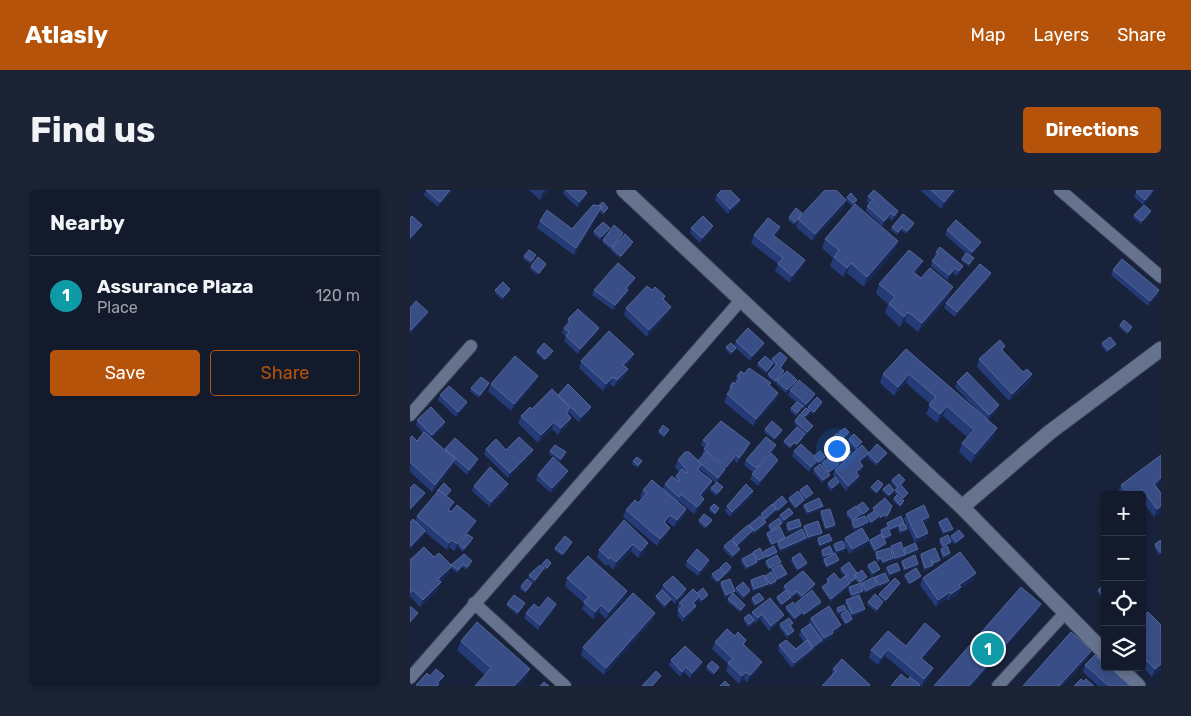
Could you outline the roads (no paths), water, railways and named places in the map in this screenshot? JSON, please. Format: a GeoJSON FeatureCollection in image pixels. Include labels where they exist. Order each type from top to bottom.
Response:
{"type":"FeatureCollection","features":[{"type":"Feature","properties":{"kind":"street"},"geometry":{"type":"LineString","coordinates":[[624,190],[962,507],[1101,649]]}},
{"type":"Feature","properties":{"kind":"street"},"geometry":{"type":"LineString","coordinates":[[1060,190],[1161,277]]}},
{"type":"Feature","properties":{"kind":"street"},"geometry":{"type":"LineString","coordinates":[[411,674],[740,300]]}},
{"type":"Feature","properties":{"kind":"street"},"geometry":{"type":"LineString","coordinates":[[410,415],[471,346]]}},
{"type":"Feature","properties":{"kind":"street"},"geometry":{"type":"LineString","coordinates":[[962,507],[1050,432],[1161,349]]}},
{"type":"Feature","properties":{"kind":"street"},"geometry":{"type":"LineString","coordinates":[[474,604],[565,686]]}},
{"type":"Feature","properties":{"kind":"street"},"geometry":{"type":"LineString","coordinates":[[998,686],[1066,613]]}},
{"type":"Feature","properties":{"kind":"street"},"geometry":{"type":"LineString","coordinates":[[1123,671],[1138,686]]}},
{"type":"Feature","properties":{"kind":"place","name":"Assurance Plaza"},"geometry":{"type":"Point","coordinates":[988,649]}}]}
